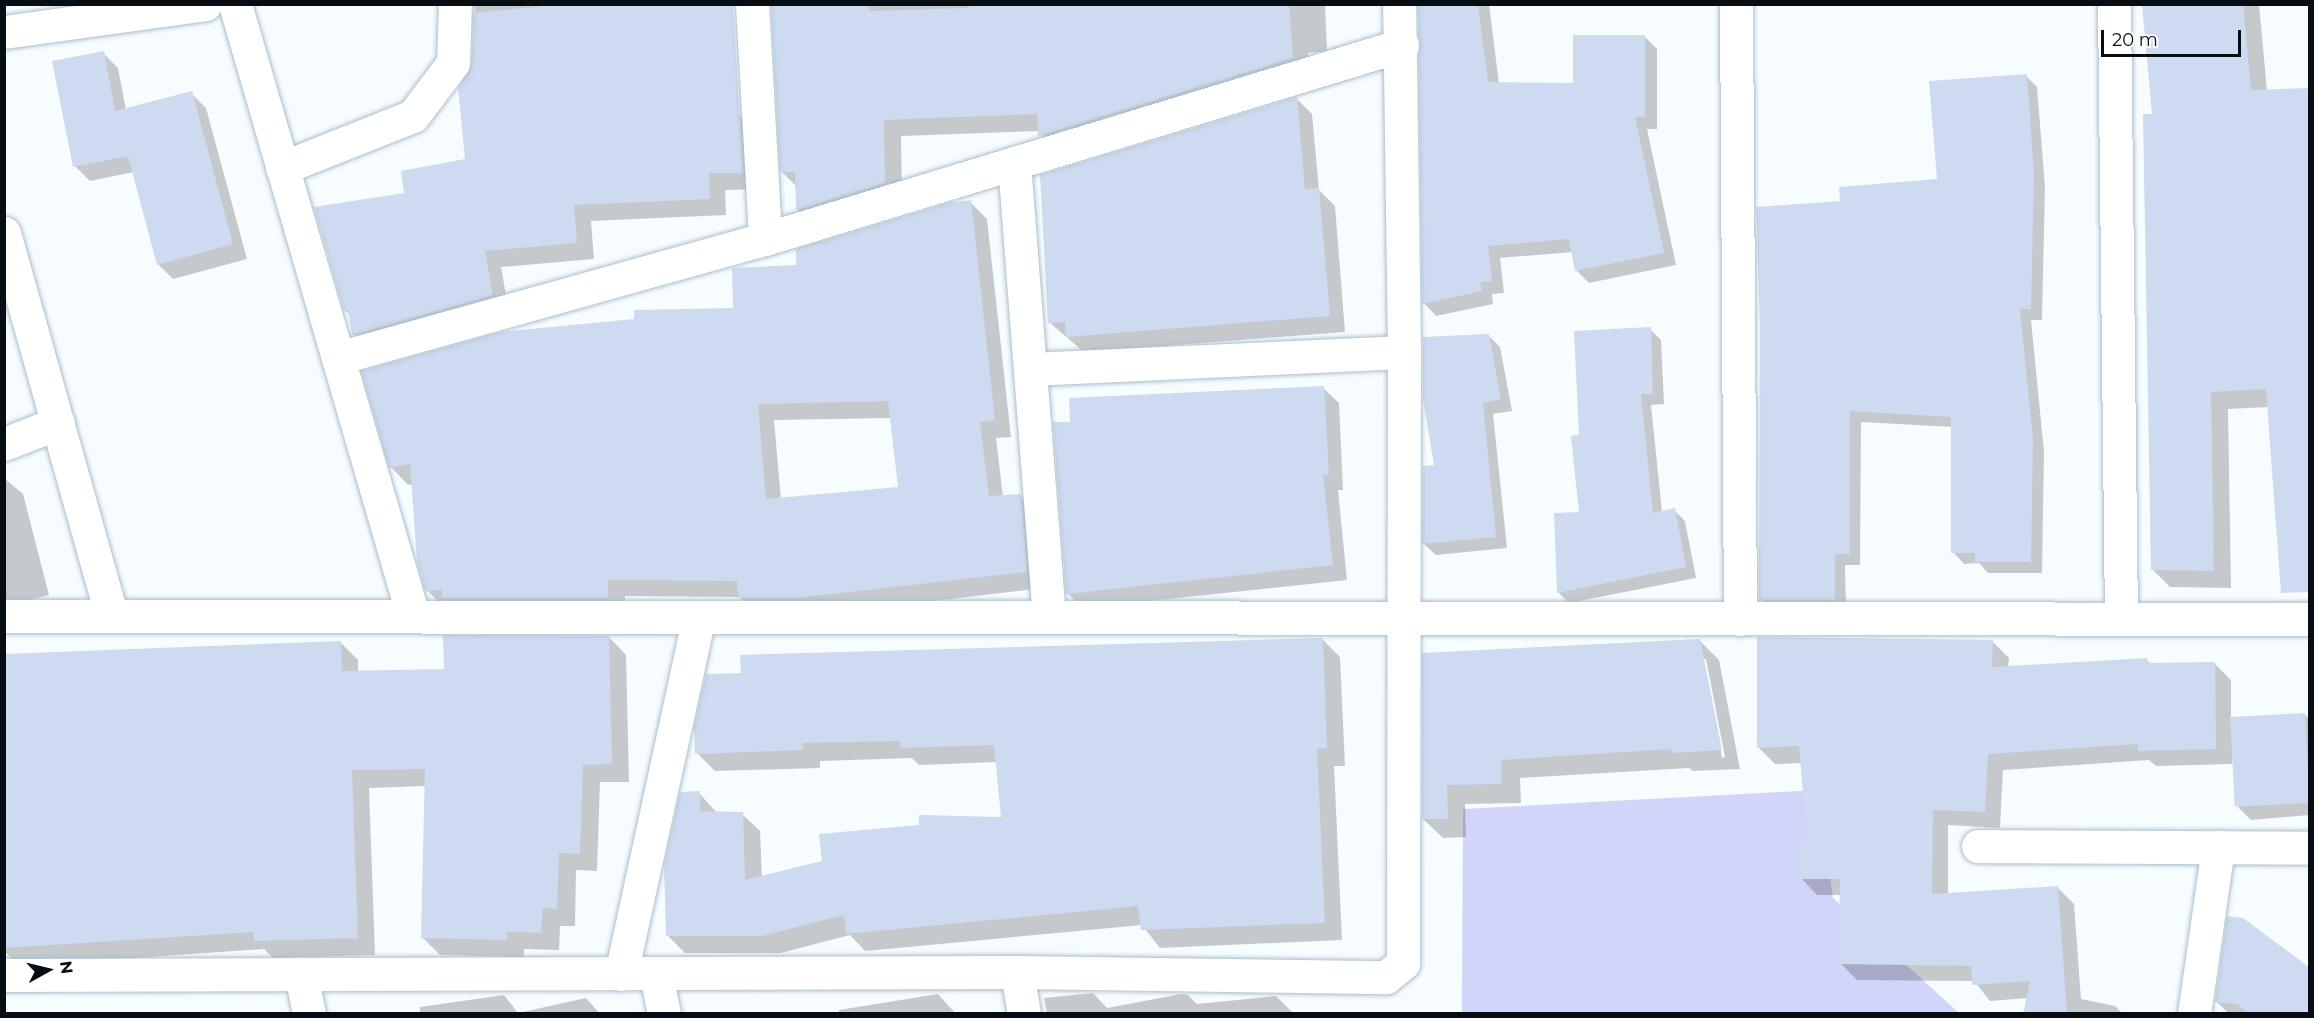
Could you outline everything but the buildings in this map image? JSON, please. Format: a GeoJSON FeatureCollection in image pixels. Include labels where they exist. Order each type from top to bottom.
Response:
{"type":"FeatureCollection","features":[{"type":"Feature","properties":{"kind":"street"},"geometry":{"type":"LineString","coordinates":[[4,32],[205,4]]}},
{"type":"Feature","properties":{"kind":"street"},"geometry":{"type":"LineString","coordinates":[[235,4],[413,616]]}},
{"type":"Feature","properties":{"kind":"street"},"geometry":{"type":"LineString","coordinates":[[282,168],[413,116],[453,63],[455,4]]}},
{"type":"Feature","properties":{"kind":"street"},"geometry":{"type":"LineString","coordinates":[[752,4],[765,239]]}},
{"type":"Feature","properties":{"kind":"street"},"geometry":{"type":"LineString","coordinates":[[4,975],[1017,972],[1386,977],[1402,963],[1405,618],[1402,45],[1399,4]]}},
{"type":"Feature","properties":{"kind":"street"},"geometry":{"type":"LineString","coordinates":[[1736,4],[1740,619]]}},
{"type":"Feature","properties":{"kind":"street"},"geometry":{"type":"LineString","coordinates":[[2114,4],[2121,619]]}},
{"type":"Feature","properties":{"kind":"street"},"geometry":{"type":"LineString","coordinates":[[338,358],[765,239],[1402,45]]}},
{"type":"Feature","properties":{"kind":"street"},"geometry":{"type":"LineString","coordinates":[[1014,164],[1049,617]]}},
{"type":"Feature","properties":{"kind":"street"},"geometry":{"type":"LineString","coordinates":[[4,233],[112,616]]}},
{"type":"Feature","properties":{"kind":"street"},"geometry":{"type":"LineString","coordinates":[[1030,369],[1404,352]]}},
{"type":"Feature","properties":{"kind":"street"},"geometry":{"type":"LineString","coordinates":[[4,444],[58,423]]}},
{"type":"Feature","properties":{"kind":"street"},"geometry":{"type":"LineString","coordinates":[[4,616],[2310,619]]}},
{"type":"Feature","properties":{"kind":"street"},"geometry":{"type":"LineString","coordinates":[[621,974],[699,617]]}},
{"type":"Feature","properties":{"kind":"street"},"geometry":{"type":"LineString","coordinates":[[1978,846],[2310,848]]}},
{"type":"Feature","properties":{"kind":"street"},"geometry":{"type":"LineString","coordinates":[[2194,1014],[2218,847]]}},
{"type":"Feature","properties":{"kind":"street"},"geometry":{"type":"LineString","coordinates":[[1017,972],[1024,1014]]}},
{"type":"Feature","properties":{"kind":"street"},"geometry":{"type":"LineString","coordinates":[[656,973],[664,1014]]}},
{"type":"Feature","properties":{"kind":"street"},"geometry":{"type":"LineString","coordinates":[[301,974],[309,1014]]}},
{"type":"Feature","properties":{"kind":"shaded area"},"geometry":{"type":"Polygon","coordinates":[[[1818,790],[1833,898],[1959,1013],[1462,1014],[1463,809],[1818,790]]]}}]}
